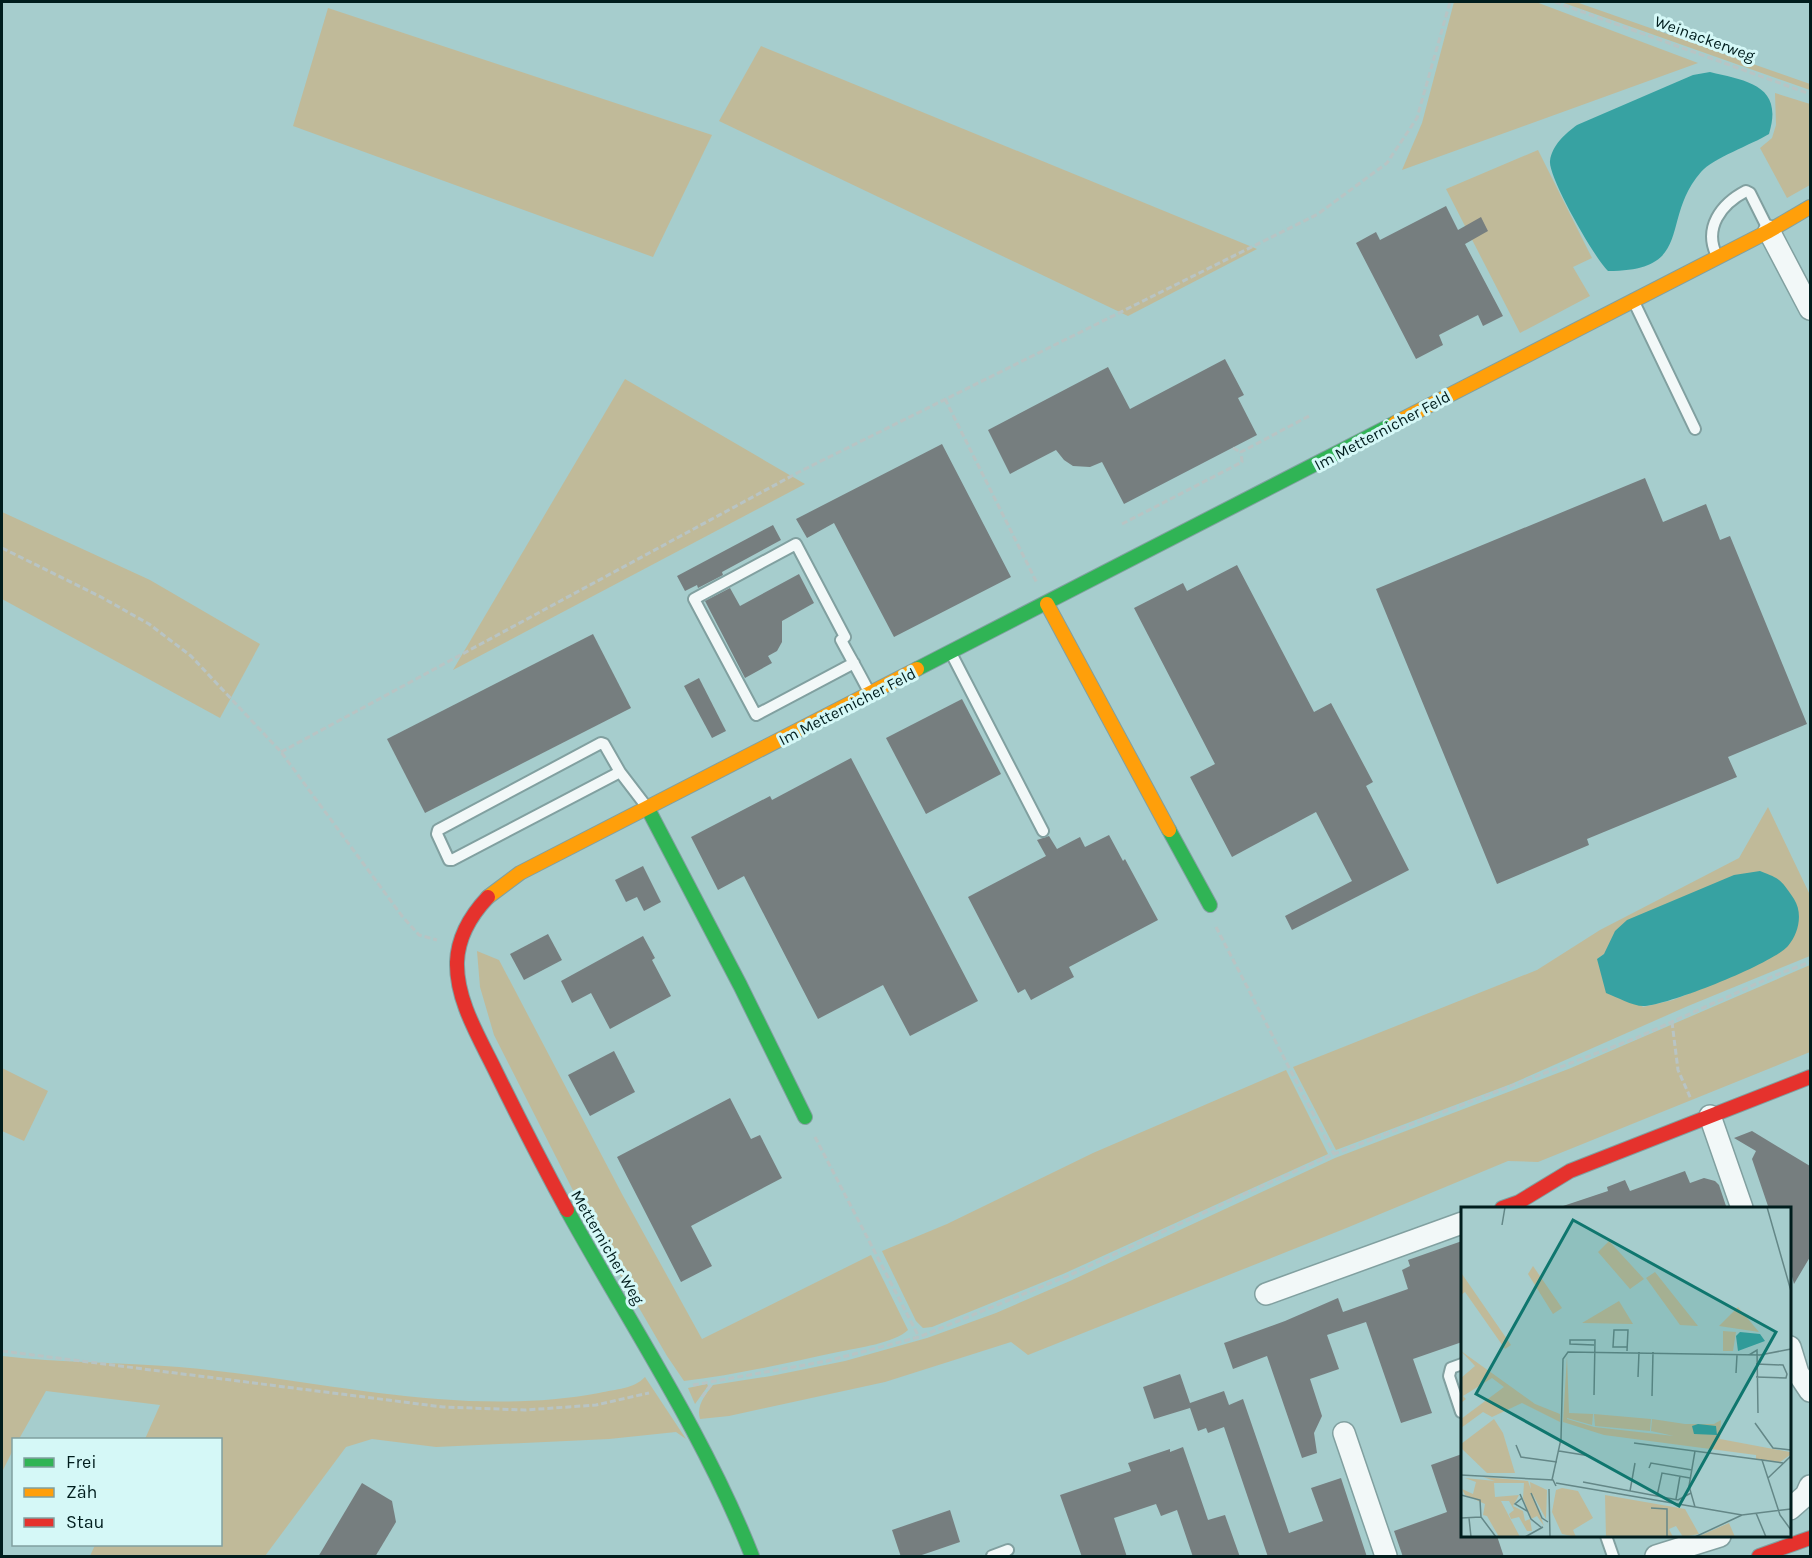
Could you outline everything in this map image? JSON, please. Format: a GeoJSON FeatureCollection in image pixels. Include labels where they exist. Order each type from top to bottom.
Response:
{"type":"FeatureCollection","features":[{"type":"Feature","properties":{"kind":"street"},"geometry":{"type":"LineString","coordinates":[[1810,207],[1769,231],[1805,287],[1810,309]]}},
{"type":"Feature","properties":{"kind":"street","name":"Im Metternicher Feld"},"geometry":{"type":"LineString","coordinates":[[458,947],[469,919],[480,905],[503,884],[520,873],[1769,231]]}},
{"type":"Feature","properties":{"kind":"street"},"geometry":{"type":"LineString","coordinates":[[1047,604],[1210,905]]}},
{"type":"Feature","properties":{"kind":"street"},"geometry":{"type":"LineString","coordinates":[[648,809],[735,975],[805,1117]]}},
{"type":"Feature","properties":{"kind":"street","name":"Metternicher Weg"},"geometry":{"type":"LineString","coordinates":[[458,947],[456,963],[460,989],[500,1081],[573,1223],[670,1388],[721,1486],[752,1557]]}},
{"type":"Feature","properties":{"kind":"street"},"geometry":{"type":"LineString","coordinates":[[1507,1207],[1570,1171],[1810,1077]]}},
{"type":"Feature","properties":{"kind":"street"},"geometry":{"type":"LineString","coordinates":[[1710,1116],[1741,1207]]}},
{"type":"Feature","properties":{"kind":"street"},"geometry":{"type":"LineString","coordinates":[[1266,1294],[1461,1223]]}},
{"type":"Feature","properties":{"kind":"street"},"geometry":{"type":"LineString","coordinates":[[1791,1350],[1798,1373],[1810,1391]]}},
{"type":"Feature","properties":{"kind":"street"},"geometry":{"type":"LineString","coordinates":[[1344,1433],[1386,1557]]}},
{"type":"Feature","properties":{"kind":"street"},"geometry":{"type":"LineString","coordinates":[[1791,1508],[1802,1499],[1810,1486]]}},
{"type":"Feature","properties":{"kind":"street"},"geometry":{"type":"LineString","coordinates":[[1656,1557],[1717,1537]]}},
{"type":"Feature","properties":{"kind":"street"},"geometry":{"type":"LineString","coordinates":[[1759,1557],[1810,1538]]}},
{"type":"Feature","properties":{"kind":"lane"},"geometry":{"type":"LineString","coordinates":[[1717,256],[1711,239],[1715,222],[1728,202],[1746,191],[1750,192],[1769,231]]}},
{"type":"Feature","properties":{"kind":"lane"},"geometry":{"type":"LineString","coordinates":[[1633,300],[1695,429]]}},
{"type":"Feature","properties":{"kind":"lane"},"geometry":{"type":"LineString","coordinates":[[854,663],[756,715],[694,598],[796,544],[845,637],[841,640],[854,663],[870,694]]}},
{"type":"Feature","properties":{"kind":"lane"},"geometry":{"type":"LineString","coordinates":[[951,652],[1043,831]]}},
{"type":"Feature","properties":{"kind":"lane"},"geometry":{"type":"LineString","coordinates":[[620,772],[452,860],[449,860],[436,834],[438,830],[601,743],[604,744],[620,772],[648,809]]}},
{"type":"Feature","properties":{"kind":"lane"},"geometry":{"type":"LineString","coordinates":[[1461,1364],[1451,1368],[1449,1377],[1461,1412]]}},
{"type":"Feature","properties":{"kind":"lane"},"geometry":{"type":"LineString","coordinates":[[1606,1537],[1613,1557]]}},
{"type":"Feature","properties":{"kind":"lane"},"geometry":{"type":"LineString","coordinates":[[992,1557],[1008,1550]]}},
{"type":"Feature","properties":{"kind":"path"},"geometry":{"type":"LineString","coordinates":[[281,752],[799,472],[1318,214],[1387,163],[1417,118],[1450,2]]}},
{"type":"Feature","properties":{"kind":"path","name":"Weinackerweg"},"geometry":{"type":"LineString","coordinates":[[1555,2],[1810,94]]}},
{"type":"Feature","properties":{"kind":"path"},"geometry":{"type":"LineString","coordinates":[[945,399],[1047,604]]}},
{"type":"Feature","properties":{"kind":"path"},"geometry":{"type":"LineString","coordinates":[[1241,452],[1311,415]]}},
{"type":"Feature","properties":{"kind":"path"},"geometry":{"type":"LineString","coordinates":[[1233,448],[1241,452]]}},
{"type":"Feature","properties":{"kind":"path"},"geometry":{"type":"LineString","coordinates":[[1122,524],[1242,462],[1241,452]]}},
{"type":"Feature","properties":{"kind":"path"},"geometry":{"type":"LineString","coordinates":[[2,549],[101,597],[149,624],[191,656],[281,752],[402,916],[419,935],[458,947]]}},
{"type":"Feature","properties":{"kind":"path"},"geometry":{"type":"LineString","coordinates":[[1210,905],[1216,930],[1334,1154]]}},
{"type":"Feature","properties":{"kind":"path"},"geometry":{"type":"LineString","coordinates":[[2,1351],[443,1407],[525,1410],[596,1405],[670,1388],[746,1377],[827,1361],[919,1338],[1070,1275],[1334,1154],[1551,1071],[1810,962]]}},
{"type":"Feature","properties":{"kind":"path"},"geometry":{"type":"LineString","coordinates":[[1672,1022],[1678,1070],[1693,1104],[1710,1116]]}},
{"type":"Feature","properties":{"kind":"path"},"geometry":{"type":"LineString","coordinates":[[805,1117],[919,1338]]}},
{"type":"Feature","properties":{"kind":"shaded area"},"geometry":{"type":"Polygon","coordinates":[[[1454,2],[1536,2],[1698,63],[1402,170],[1422,123],[1454,2]]]}},
{"type":"Feature","properties":{"kind":"shaded area"},"geometry":{"type":"Polygon","coordinates":[[[1561,2],[1576,2],[1810,84],[1810,90],[1561,2]]]}},
{"type":"Feature","properties":{"kind":"shaded area"},"geometry":{"type":"Polygon","coordinates":[[[328,8],[712,135],[653,257],[293,126],[328,8]]]}},
{"type":"Feature","properties":{"kind":"shaded area"},"geometry":{"type":"Polygon","coordinates":[[[761,46],[1257,249],[1128,316],[719,121],[761,46]]]}},
{"type":"Feature","properties":{"kind":"shaded area"},"geometry":{"type":"Polygon","coordinates":[[[1775,93],[1810,104],[1810,185],[1787,198],[1760,148],[1772,138],[1776,125],[1775,93]]]}},
{"type":"Feature","properties":{"kind":"shaded area"},"geometry":{"type":"Polygon","coordinates":[[[1538,150],[1592,258],[1573,267],[1590,296],[1520,333],[1446,189],[1538,150]]]}},
{"type":"Feature","properties":{"kind":"shaded area"},"geometry":{"type":"Polygon","coordinates":[[[625,379],[805,484],[453,670],[625,379]]]}},
{"type":"Feature","properties":{"kind":"shaded area"},"geometry":{"type":"Polygon","coordinates":[[[2,512],[150,580],[260,644],[220,718],[2,599],[2,512]]]}},
{"type":"Feature","properties":{"kind":"shaded area"},"geometry":{"type":"Polygon","coordinates":[[[1768,807],[1810,895],[1810,956],[1688,1006],[1511,1084],[1336,1150],[1293,1067],[1537,970],[1600,930],[1739,858],[1768,807]],[[1604,954],[1597,959],[1643,1007],[1673,1000],[1735,975],[1604,954]]]}},
{"type":"Feature","properties":{"kind":"shaded area"},"geometry":{"type":"Polygon","coordinates":[[[477,951],[499,960],[622,1194],[702,1339],[871,1255],[908,1330],[885,1342],[865,1347],[742,1372],[684,1381],[588,1220],[494,1035],[480,987],[477,951]]]}},
{"type":"Feature","properties":{"kind":"shaded area"},"geometry":{"type":"Polygon","coordinates":[[[1810,965],[1810,1052],[1538,1162],[1508,1161],[1028,1355],[1011,1342],[885,1382],[729,1416],[700,1419],[700,1405],[713,1385],[845,1361],[927,1338],[996,1313],[1335,1158],[1571,1068],[1810,965]]]}},
{"type":"Feature","properties":{"kind":"shaded area"},"geometry":{"type":"Polygon","coordinates":[[[2,1068],[48,1091],[24,1141],[2,1131],[2,1068]]]}},
{"type":"Feature","properties":{"kind":"shaded area"},"geometry":{"type":"Polygon","coordinates":[[[1286,1070],[1328,1154],[1063,1274],[932,1327],[923,1328],[916,1321],[882,1251],[947,1224],[1093,1153],[1286,1070]]]}},
{"type":"Feature","properties":{"kind":"shaded area"},"geometry":{"type":"Polygon","coordinates":[[[2,1356],[179,1367],[389,1394],[494,1402],[546,1400],[599,1393],[630,1386],[645,1377],[686,1439],[676,1432],[609,1439],[436,1447],[372,1439],[346,1447],[265,1556],[90,1556],[95,1546],[222,1546],[222,1438],[145,1438],[160,1405],[46,1391],[20,1438],[12,1438],[12,1452],[2,1472],[2,1356]]]}},
{"type":"Feature","properties":{"kind":"shaded area"},"geometry":{"type":"Polygon","coordinates":[[[707,1384],[708,1386],[695,1404],[688,1388],[707,1384]]]}},
{"type":"Feature","properties":{"kind":"water"},"geometry":{"type":"Polygon","coordinates":[[[1710,72],[1749,83],[1767,95],[1772,118],[1769,134],[1723,157],[1701,172],[1681,208],[1672,240],[1665,252],[1654,262],[1636,269],[1608,271],[1583,235],[1564,200],[1551,170],[1551,155],[1564,136],[1577,125],[1693,75],[1710,72]]]}},
{"type":"Feature","properties":{"kind":"water"},"geometry":{"type":"Polygon","coordinates":[[[1760,871],[1777,878],[1797,905],[1799,917],[1795,935],[1788,946],[1778,954],[1720,982],[1658,1004],[1636,1005],[1606,993],[1597,959],[1604,954],[1615,931],[1627,920],[1734,875],[1760,871]]]}},
{"type":"Feature","properties":{"kind":"building"},"geometry":{"type":"Polygon","coordinates":[[[1446,206],[1458,230],[1481,217],[1488,231],[1465,244],[1503,316],[1483,326],[1478,315],[1439,335],[1443,345],[1416,359],[1356,243],[1376,232],[1380,240],[1446,206]]]}},
{"type":"Feature","properties":{"kind":"building"},"geometry":{"type":"Polygon","coordinates":[[[1225,359],[1244,395],[1238,398],[1257,435],[1124,504],[1102,462],[1090,467],[1073,466],[1056,450],[1010,474],[988,430],[1108,367],[1130,409],[1225,359]]]}},
{"type":"Feature","properties":{"kind":"building"},"geometry":{"type":"Polygon","coordinates":[[[942,444],[1011,577],[894,637],[834,523],[807,538],[796,519],[942,444]]]}},
{"type":"Feature","properties":{"kind":"building"},"geometry":{"type":"Polygon","coordinates":[[[1645,478],[1663,522],[1706,504],[1720,540],[1730,536],[1807,724],[1728,757],[1737,777],[1587,839],[1589,845],[1497,884],[1376,589],[1645,478]]]}},
{"type":"Feature","properties":{"kind":"building"},"geometry":{"type":"Polygon","coordinates":[[[773,525],[781,540],[722,572],[723,575],[698,588],[697,585],[685,591],[677,576],[773,525]]]}},
{"type":"Feature","properties":{"kind":"building"},"geometry":{"type":"Polygon","coordinates":[[[1237,565],[1314,712],[1331,703],[1373,782],[1366,786],[1409,870],[1292,930],[1285,916],[1352,881],[1316,812],[1232,857],[1190,777],[1215,764],[1134,608],[1183,583],[1187,591],[1237,565]]]}},
{"type":"Feature","properties":{"kind":"building"},"geometry":{"type":"Polygon","coordinates":[[[799,574],[814,603],[782,621],[782,642],[777,651],[768,656],[772,663],[745,678],[705,601],[730,588],[740,606],[799,574]]]}},
{"type":"Feature","properties":{"kind":"building"},"geometry":{"type":"Polygon","coordinates":[[[593,634],[631,708],[425,813],[387,739],[593,634]]]}},
{"type":"Feature","properties":{"kind":"building"},"geometry":{"type":"Polygon","coordinates":[[[699,678],[726,731],[712,738],[684,686],[699,678]]]}},
{"type":"Feature","properties":{"kind":"building"},"geometry":{"type":"Polygon","coordinates":[[[962,699],[1001,774],[926,814],[886,738],[962,699]]]}},
{"type":"Feature","properties":{"kind":"building"},"geometry":{"type":"Polygon","coordinates":[[[851,758],[978,1001],[910,1036],[883,985],[818,1019],[744,876],[718,890],[691,837],[770,796],[772,800],[851,758]]]}},
{"type":"Feature","properties":{"kind":"building"},"geometry":{"type":"Polygon","coordinates":[[[1109,835],[1123,861],[1125,859],[1158,920],[1069,967],[1074,977],[1031,1000],[1025,989],[1018,993],[968,897],[1046,856],[1037,840],[1049,836],[1057,849],[1080,837],[1085,847],[1109,835]]]}},
{"type":"Feature","properties":{"kind":"building"},"geometry":{"type":"Polygon","coordinates":[[[643,866],[661,902],[644,911],[637,897],[626,902],[615,880],[643,866]]]}},
{"type":"Feature","properties":{"kind":"building"},"geometry":{"type":"Polygon","coordinates":[[[548,934],[562,960],[524,980],[510,954],[548,934]]]}},
{"type":"Feature","properties":{"kind":"building"},"geometry":{"type":"Polygon","coordinates":[[[643,936],[655,958],[652,960],[671,996],[610,1029],[591,993],[572,1003],[561,981],[643,936]]]}},
{"type":"Feature","properties":{"kind":"building"},"geometry":{"type":"Polygon","coordinates":[[[614,1051],[635,1092],[590,1116],[568,1075],[614,1051]]]}},
{"type":"Feature","properties":{"kind":"building"},"geometry":{"type":"Polygon","coordinates":[[[730,1098],[751,1139],[760,1135],[782,1178],[691,1226],[712,1266],[681,1282],[617,1157],[730,1098]]]}},
{"type":"Feature","properties":{"kind":"building"},"geometry":{"type":"Polygon","coordinates":[[[1752,1131],[1810,1166],[1810,1257],[1794,1284],[1791,1273],[1791,1207],[1768,1207],[1752,1159],[1756,1151],[1734,1138],[1752,1131]]]}},
{"type":"Feature","properties":{"kind":"building"},"geometry":{"type":"Polygon","coordinates":[[[1685,1171],[1690,1183],[1704,1178],[1715,1181],[1719,1185],[1726,1207],[1563,1207],[1608,1191],[1607,1187],[1625,1180],[1630,1191],[1685,1171]]]}},
{"type":"Feature","properties":{"kind":"building"},"geometry":{"type":"Polygon","coordinates":[[[1461,1241],[1461,1342],[1413,1359],[1432,1413],[1401,1423],[1366,1322],[1327,1335],[1339,1369],[1310,1379],[1322,1416],[1314,1433],[1317,1453],[1302,1458],[1267,1356],[1233,1369],[1224,1343],[1285,1321],[1338,1298],[1343,1312],[1408,1289],[1402,1270],[1410,1266],[1408,1260],[1461,1241]]]}},
{"type":"Feature","properties":{"kind":"building"},"geometry":{"type":"Polygon","coordinates":[[[1180,1374],[1190,1403],[1224,1391],[1229,1405],[1243,1399],[1289,1533],[1323,1521],[1311,1488],[1341,1478],[1367,1557],[1268,1557],[1224,1427],[1208,1433],[1206,1428],[1198,1431],[1190,1408],[1154,1419],[1143,1387],[1180,1374]]]}},
{"type":"Feature","properties":{"kind":"building"},"geometry":{"type":"Polygon","coordinates":[[[1183,1447],[1208,1520],[1225,1515],[1240,1557],[1193,1557],[1177,1510],[1161,1516],[1156,1504],[1114,1518],[1127,1557],[1082,1557],[1060,1495],[1131,1471],[1128,1463],[1183,1447]]]}},
{"type":"Feature","properties":{"kind":"building"},"geometry":{"type":"Polygon","coordinates":[[[1461,1454],[1461,1537],[1497,1537],[1504,1557],[1403,1557],[1394,1531],[1447,1512],[1431,1465],[1461,1454]]]}},
{"type":"Feature","properties":{"kind":"building"},"geometry":{"type":"Polygon","coordinates":[[[362,1483],[392,1501],[396,1522],[375,1557],[318,1557],[362,1483]]]}},
{"type":"Feature","properties":{"kind":"building"},"geometry":{"type":"Polygon","coordinates":[[[950,1510],[960,1542],[916,1557],[901,1557],[892,1530],[950,1510]]]}},
{"type":"Feature","properties":{"kind":"traffic: fast"},"geometry":{"type":"LineString","coordinates":[[917,669],[1395,423]]}},
{"type":"Feature","properties":{"kind":"traffic: fast"},"geometry":{"type":"LineString","coordinates":[[648,809],[740,985],[805,1117]]}},
{"type":"Feature","properties":{"kind":"traffic: fast"},"geometry":{"type":"LineString","coordinates":[[1169,830],[1210,905]]}},
{"type":"Feature","properties":{"kind":"traffic: fast"},"geometry":{"type":"LineString","coordinates":[[567,1210],[712,1466],[752,1556]]}},
{"type":"Feature","properties":{"kind":"traffic: slow"},"geometry":{"type":"LineString","coordinates":[[1395,423],[1769,231],[1810,207]]}},
{"type":"Feature","properties":{"kind":"traffic: slow"},"geometry":{"type":"LineString","coordinates":[[1047,604],[1169,830]]}},
{"type":"Feature","properties":{"kind":"traffic: slow"},"geometry":{"type":"LineString","coordinates":[[488,897],[520,873],[917,669]]}},
{"type":"Feature","properties":{"kind":"traffic: jam"},"geometry":{"type":"LineString","coordinates":[[488,897],[471,919],[460,944],[457,962],[460,990],[476,1031],[567,1210]]}},
{"type":"Feature","properties":{"kind":"traffic: jam"},"geometry":{"type":"LineString","coordinates":[[1505,1207],[1519,1202],[1570,1171],[1810,1077]]}},
{"type":"Feature","properties":{"kind":"traffic: jam"},"geometry":{"type":"LineString","coordinates":[[1759,1556],[1810,1538]]}}]}
